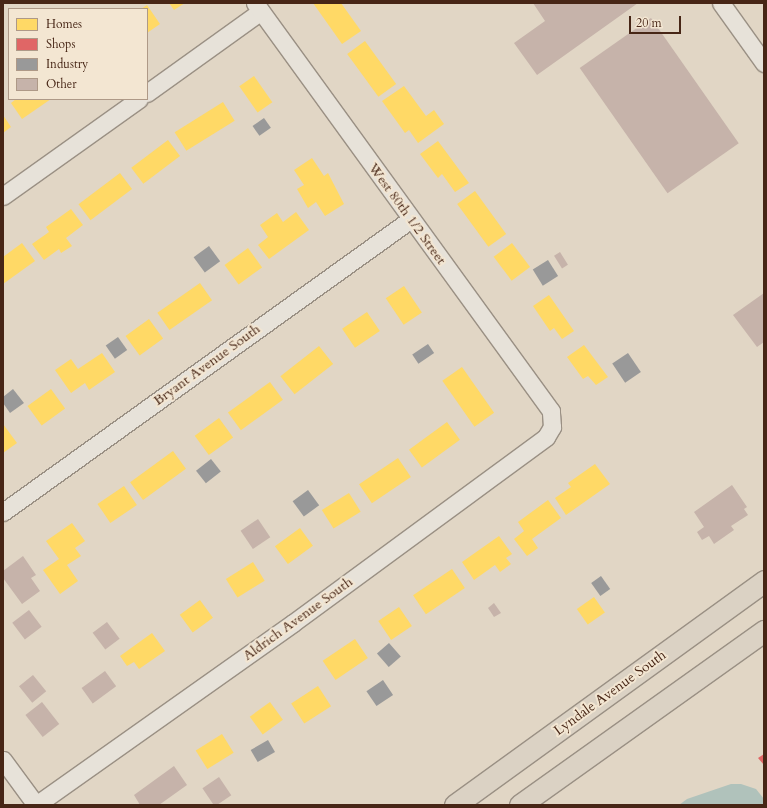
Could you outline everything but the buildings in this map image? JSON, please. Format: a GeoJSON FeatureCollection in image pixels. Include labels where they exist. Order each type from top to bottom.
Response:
{"type":"FeatureCollection","features":[{"type":"Feature","properties":{"kind":"main road","name":"Lyndale Avenue South"},"geometry":{"type":"LineString","coordinates":[[455,805],[764,581]]}},
{"type":"Feature","properties":{"kind":"main road"},"geometry":{"type":"LineString","coordinates":[[520,805],[764,631]]}},
{"type":"Feature","properties":{"kind":"street"},"geometry":{"type":"LineString","coordinates":[[721,3],[764,63]]}},
{"type":"Feature","properties":{"kind":"street"},"geometry":{"type":"LineString","coordinates":[[148,92],[258,7]]}},
{"type":"Feature","properties":{"kind":"street","name":"West 80th 1/2 Street"},"geometry":{"type":"LineString","coordinates":[[258,7],[552,411],[552,427]]}},
{"type":"Feature","properties":{"kind":"street"},"geometry":{"type":"LineString","coordinates":[[3,196],[138,100]]}},
{"type":"Feature","properties":{"kind":"street","name":"Bryant Avenue South"},"geometry":{"type":"LineString","coordinates":[[3,512],[411,219]]}},
{"type":"Feature","properties":{"kind":"street","name":"Aldrich Avenue South"},"geometry":{"type":"LineString","coordinates":[[36,805],[344,586],[546,437],[552,427]]}},
{"type":"Feature","properties":{"kind":"street"},"geometry":{"type":"LineString","coordinates":[[3,760],[36,805]]}},
{"type":"Feature","properties":{"kind":"shaded area"},"geometry":{"type":"Polygon","coordinates":[[[731,784],[741,784],[756,789],[764,799],[764,805],[679,805],[687,799],[731,784]]]}}]}
